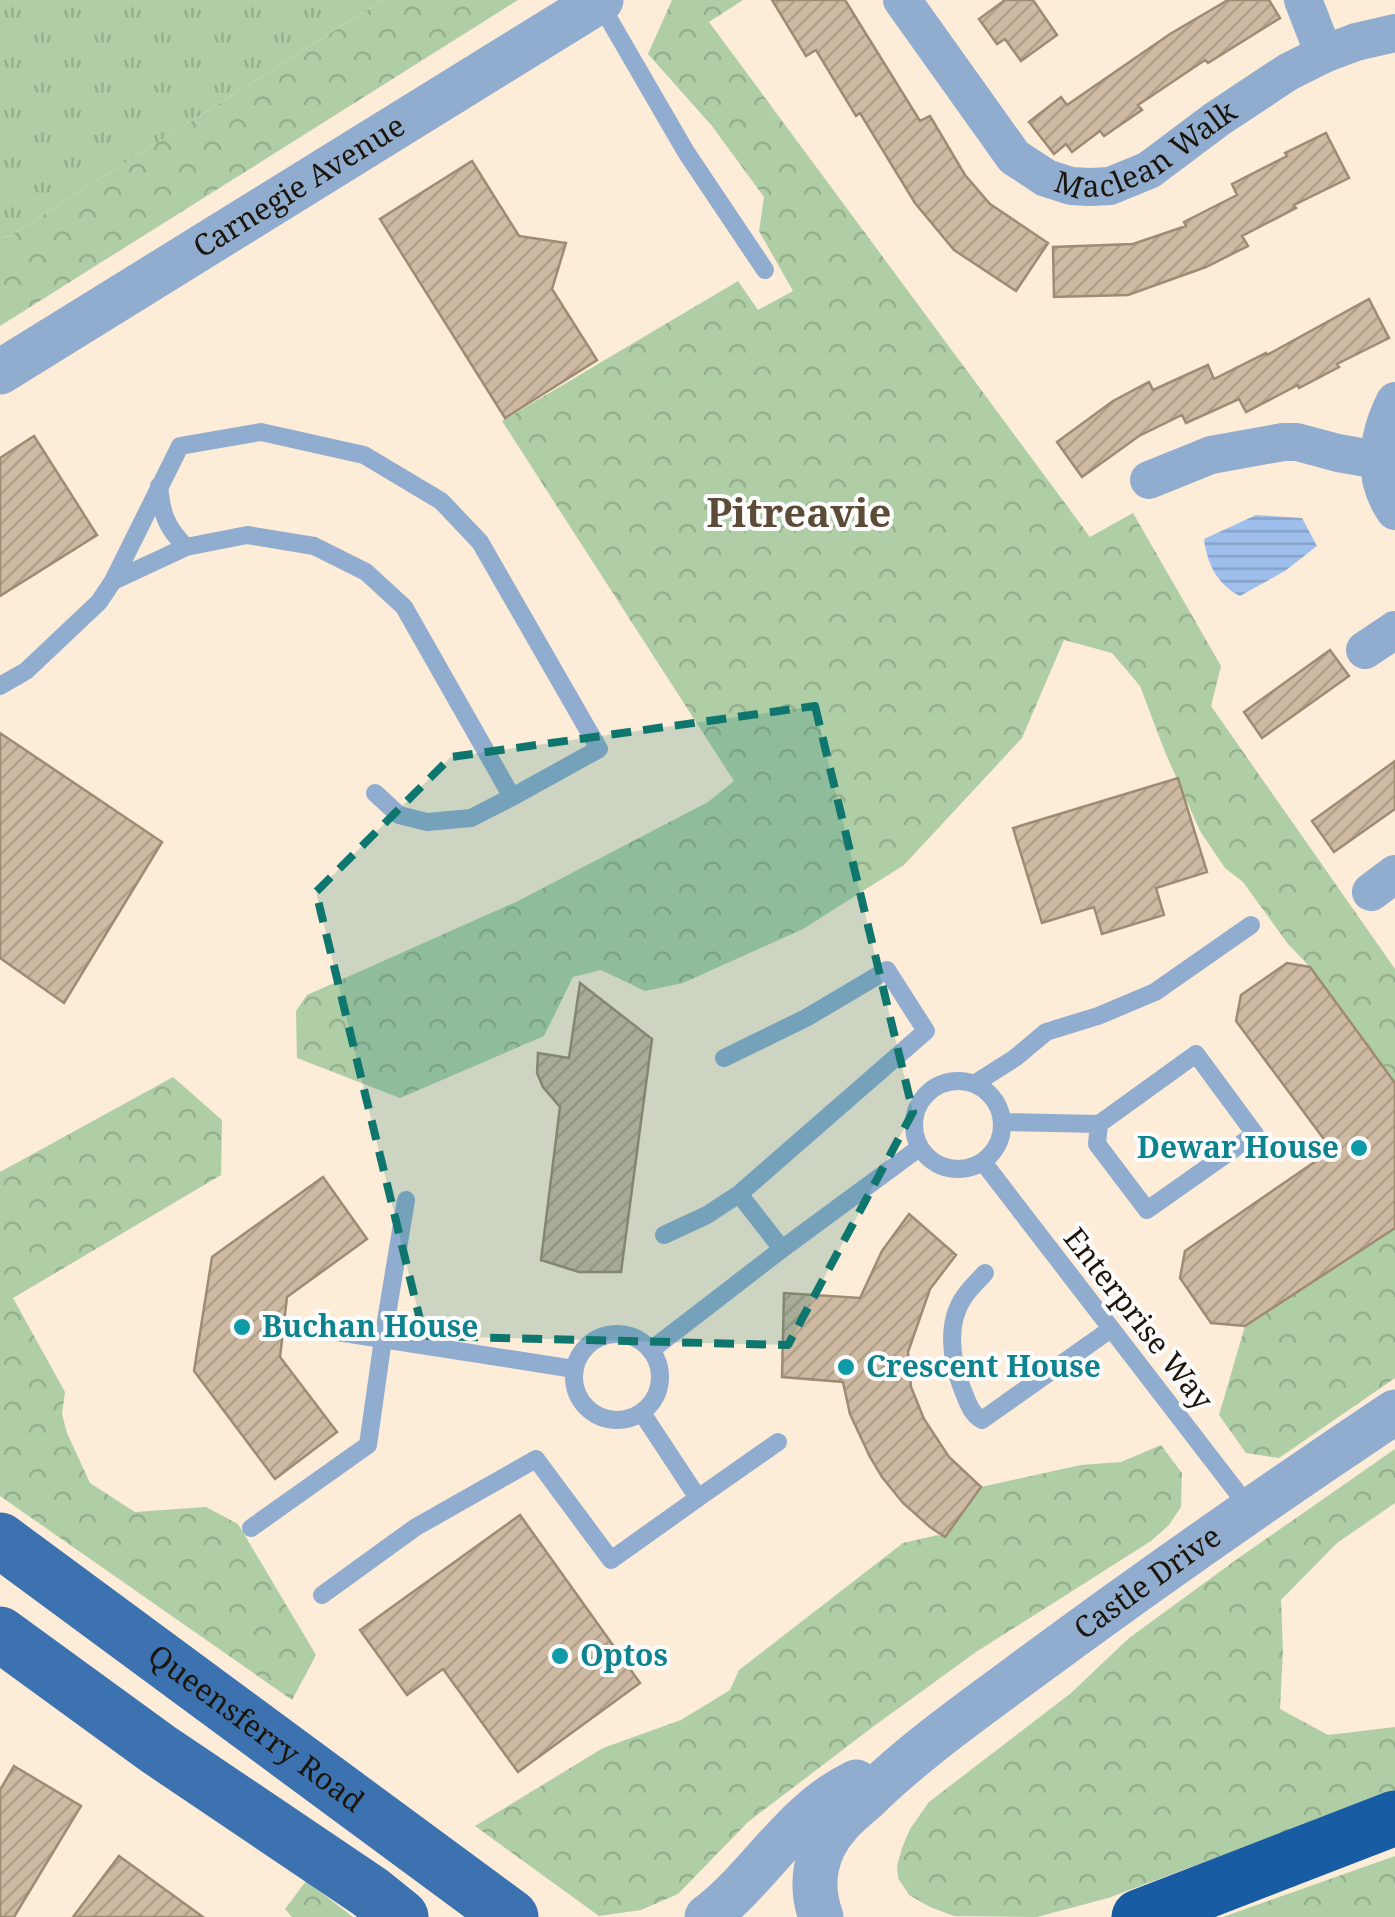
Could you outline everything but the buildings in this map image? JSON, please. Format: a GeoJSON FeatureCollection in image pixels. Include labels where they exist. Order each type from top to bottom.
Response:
{"type":"FeatureCollection","features":[{"type":"Feature","properties":{"kind":"highway"},"geometry":{"type":"LineString","coordinates":[[1140,1917],[1395,1818]]}},
{"type":"Feature","properties":{"kind":"main road","name":"Queensferry Road"},"geometry":{"type":"LineString","coordinates":[[0,1540],[511,1917]]}},
{"type":"Feature","properties":{"kind":"main road"},"geometry":{"type":"LineString","coordinates":[[0,1634],[401,1917]]}},
{"type":"Feature","properties":{"kind":"street","name":"Maclean Walk"},"geometry":{"type":"LineString","coordinates":[[902,0],[1014,157],[1046,178],[1071,186],[1110,186],[1150,170],[1264,88],[1324,54],[1395,33]]}},
{"type":"Feature","properties":{"kind":"street"},"geometry":{"type":"LineString","coordinates":[[1303,0],[1324,54]]}},
{"type":"Feature","properties":{"kind":"street","name":"Carnegie Avenue"},"geometry":{"type":"LineString","coordinates":[[0,372],[600,1]]}},
{"type":"Feature","properties":{"kind":"street"},"geometry":{"type":"LineString","coordinates":[[1395,400],[1378,460],[1382,486],[1395,511]]}},
{"type":"Feature","properties":{"kind":"street"},"geometry":{"type":"LineString","coordinates":[[1149,480],[1211,456],[1283,442],[1378,460]]}},
{"type":"Feature","properties":{"kind":"street","name":"Castle Drive"},"geometry":{"type":"LineString","coordinates":[[822,1917],[816,1894],[818,1858],[837,1826],[908,1759],[1093,1620],[1395,1412]]}},
{"type":"Feature","properties":{"kind":"street","name":"Castle Drive"},"geometry":{"type":"LineString","coordinates":[[708,1917],[822,1803],[908,1759]]}},
{"type":"Feature","properties":{"kind":"lane"},"geometry":{"type":"LineString","coordinates":[[600,1],[686,152],[765,270]]}},
{"type":"Feature","properties":{"kind":"lane"},"geometry":{"type":"LineString","coordinates":[[0,686],[26,671],[99,602],[180,446],[260,432],[364,456],[441,501],[480,542],[599,750],[471,818],[427,822],[399,815],[375,793]]}},
{"type":"Feature","properties":{"kind":"lane"},"geometry":{"type":"LineString","coordinates":[[160,486],[162,511],[170,532],[186,547]]}},
{"type":"Feature","properties":{"kind":"lane"},"geometry":{"type":"LineString","coordinates":[[113,581],[186,547],[247,535],[314,546],[366,572],[404,607],[512,798]]}},
{"type":"Feature","properties":{"kind":"lane"},"geometry":{"type":"LineString","coordinates":[[974,1084],[1046,1032],[1098,1016],[1154,992],[1251,925]]}},
{"type":"Feature","properties":{"kind":"lane"},"geometry":{"type":"LineString","coordinates":[[664,1236],[707,1216],[739,1194],[926,1031],[888,970],[806,1018],[724,1058]]}},
{"type":"Feature","properties":{"kind":"lane"},"geometry":{"type":"LineString","coordinates":[[1002,1122],[1099,1124],[1196,1054],[1255,1134],[1147,1210],[1098,1144],[1099,1124]]}},
{"type":"Feature","properties":{"kind":"lane"},"geometry":{"type":"LineString","coordinates":[[952,1081],[974,1084],[997,1104],[1002,1122],[1000,1138],[982,1162],[967,1169],[941,1167],[919,1148],[913,1130],[918,1106],[935,1086],[952,1081]]}},
{"type":"Feature","properties":{"kind":"lane"},"geometry":{"type":"LineString","coordinates":[[652,1350],[919,1148]]}},
{"type":"Feature","properties":{"kind":"lane","name":"Enterprise Way"},"geometry":{"type":"LineString","coordinates":[[982,1162],[1250,1509]]}},
{"type":"Feature","properties":{"kind":"lane"},"geometry":{"type":"LineString","coordinates":[[739,1194],[782,1249]]}},
{"type":"Feature","properties":{"kind":"lane"},"geometry":{"type":"LineString","coordinates":[[251,1528],[368,1445],[406,1200]]}},
{"type":"Feature","properties":{"kind":"lane"},"geometry":{"type":"LineString","coordinates":[[985,1274],[964,1297],[952,1337],[954,1367],[969,1406],[982,1420],[1111,1329]]}},
{"type":"Feature","properties":{"kind":"lane"},"geometry":{"type":"LineString","coordinates":[[305,1327],[574,1369]]}},
{"type":"Feature","properties":{"kind":"lane"},"geometry":{"type":"LineString","coordinates":[[601,1337],[634,1337],[652,1350],[660,1382],[652,1404],[642,1413],[614,1421],[594,1415],[580,1402],[574,1369],[585,1348],[601,1337]]}},
{"type":"Feature","properties":{"kind":"lane"},"geometry":{"type":"LineString","coordinates":[[642,1413],[698,1498]]}},
{"type":"Feature","properties":{"kind":"lane"},"geometry":{"type":"LineString","coordinates":[[322,1595],[416,1527],[536,1459],[612,1560],[778,1442]]}},
{"type":"Feature","properties":{"kind":"highlighted area"},"geometry":{"type":"Polygon","coordinates":[[[815,706],[913,1112],[788,1345],[424,1336],[316,892],[451,757],[815,706]]]}},
{"type":"Feature","properties":{"kind":"green space"},"geometry":{"type":"Polygon","coordinates":[[[0,0],[383,0],[0,242],[0,0]]]}},
{"type":"Feature","properties":{"kind":"green space"},"geometry":{"type":"Polygon","coordinates":[[[383,0],[518,0],[0,326],[0,242],[383,0]]]}},
{"type":"Feature","properties":{"kind":"green space"},"geometry":{"type":"Polygon","coordinates":[[[672,0],[743,0],[709,22],[1090,537],[1133,513],[1221,666],[1211,706],[1395,969],[1395,1083],[1310,967],[1288,944],[1243,882],[1225,868],[1200,831],[1140,686],[1112,653],[1064,640],[1022,738],[904,865],[803,929],[683,983],[645,991],[601,970],[573,977],[544,1036],[400,1098],[297,1058],[296,1011],[307,995],[518,901],[708,802],[734,781],[502,421],[738,281],[758,310],[793,291],[759,231],[764,197],[712,126],[648,54],[672,0]]]}},
{"type":"Feature","properties":{"kind":"green space"},"geometry":{"type":"Polygon","coordinates":[[[173,1077],[222,1120],[221,1175],[13,1298],[65,1392],[62,1414],[67,1433],[90,1483],[135,1512],[206,1507],[238,1524],[316,1655],[292,1700],[0,1496],[0,1172],[173,1077]]]}},
{"type":"Feature","properties":{"kind":"green space"},"geometry":{"type":"Polygon","coordinates":[[[1395,1228],[1395,1378],[1279,1458],[1246,1453],[1219,1415],[1245,1326],[1395,1228]]]}},
{"type":"Feature","properties":{"kind":"green space"},"geometry":{"type":"Polygon","coordinates":[[[1161,1445],[1182,1473],[1181,1507],[1169,1525],[1151,1541],[976,1652],[874,1726],[748,1822],[678,1894],[641,1910],[599,1916],[475,1826],[603,1748],[681,1720],[730,1690],[739,1670],[903,1543],[945,1537],[981,1487],[1081,1465],[1121,1462],[1161,1445]]]}},
{"type":"Feature","properties":{"kind":"green space"},"geometry":{"type":"Polygon","coordinates":[[[1395,1449],[1395,1503],[1337,1543],[1281,1600],[1280,1709],[1328,1735],[1395,1727],[1395,1791],[1108,1898],[1037,1917],[954,1916],[909,1895],[898,1878],[897,1866],[910,1829],[929,1802],[1071,1693],[1129,1638],[1395,1449]]]}},
{"type":"Feature","properties":{"kind":"green space"},"geometry":{"type":"Polygon","coordinates":[[[1395,1856],[1395,1917],[1223,1917],[1395,1856]]]}},
{"type":"Feature","properties":{"kind":"green space"},"geometry":{"type":"Polygon","coordinates":[[[306,1881],[353,1917],[292,1917],[285,1909],[306,1881]]]}},
{"type":"Feature","properties":{"kind":"water"},"geometry":{"type":"Polygon","coordinates":[[[1256,515],[1302,518],[1317,546],[1285,571],[1240,596],[1214,572],[1204,539],[1256,515]]]}},
{"type":"Feature","properties":{"kind":"place","name":"Dewar House"},"geometry":{"type":"Point","coordinates":[1359,1148]}},
{"type":"Feature","properties":{"kind":"place","name":"Buchan House"},"geometry":{"type":"Point","coordinates":[242,1327]}},
{"type":"Feature","properties":{"kind":"place","name":"Crescent House"},"geometry":{"type":"Point","coordinates":[846,1367]}},
{"type":"Feature","properties":{"kind":"place","name":"Optos"},"geometry":{"type":"Point","coordinates":[560,1656]}},
{"type":"Feature","properties":{"kind":"district","name":"Pitreavie"},"geometry":{"type":"Point","coordinates":[799,513]}}]}
